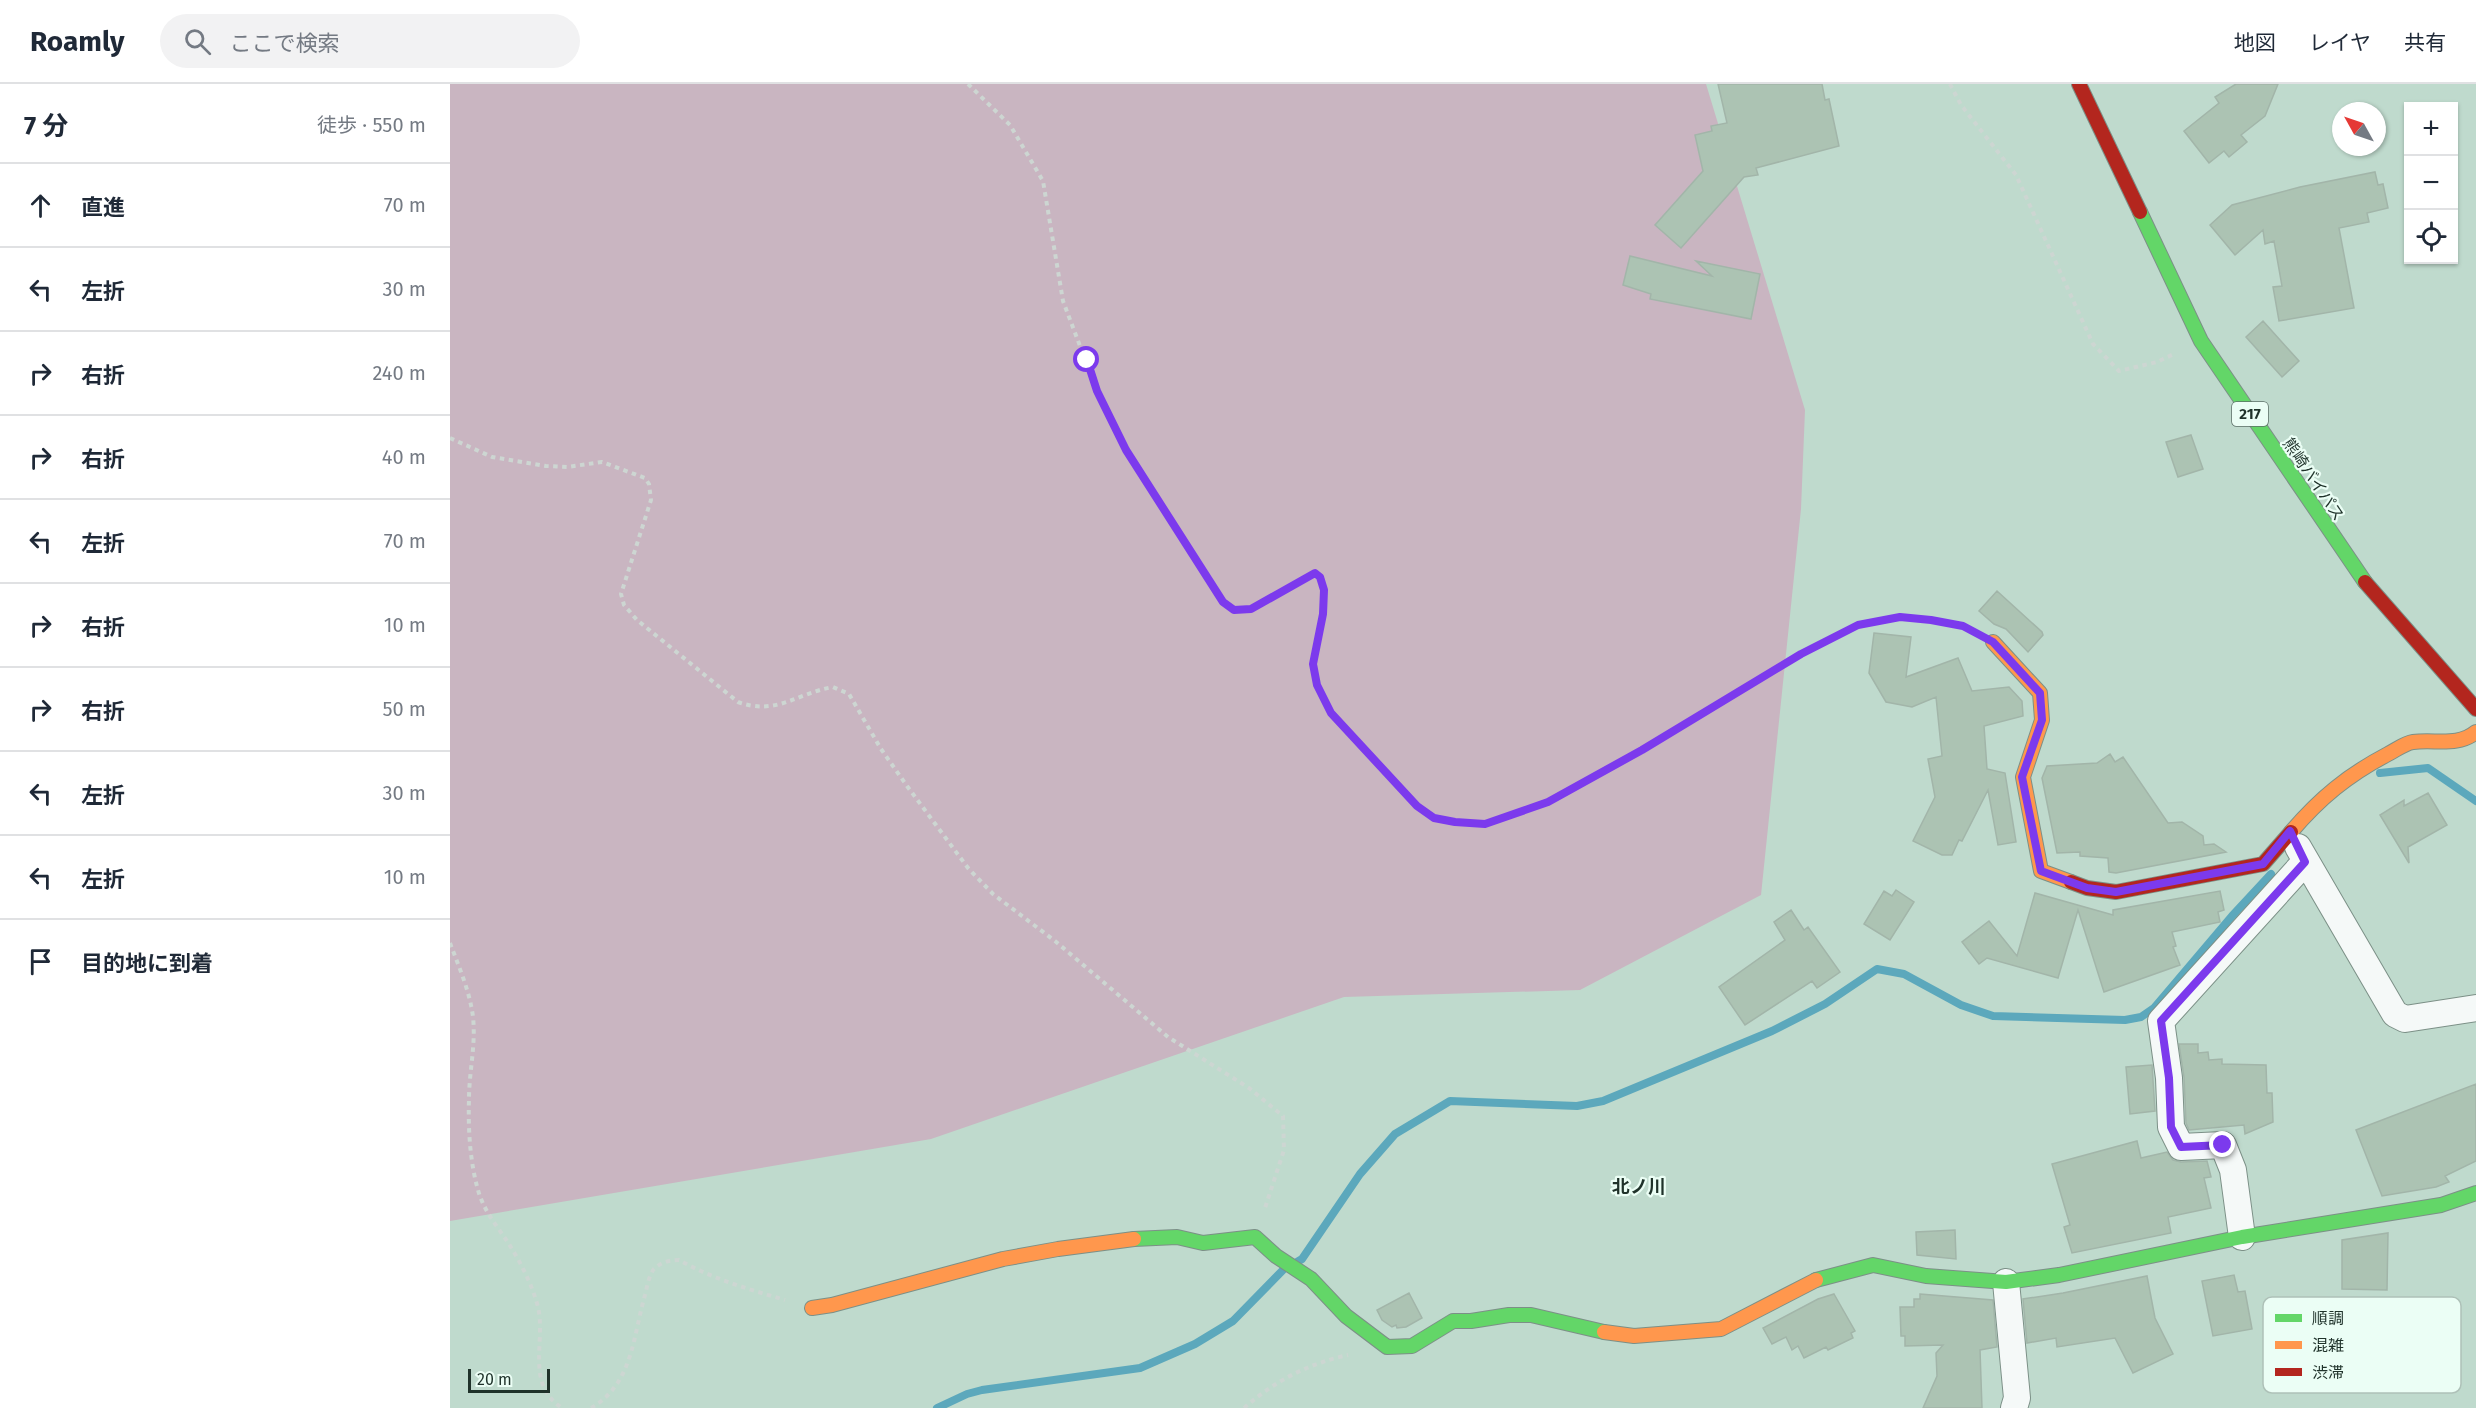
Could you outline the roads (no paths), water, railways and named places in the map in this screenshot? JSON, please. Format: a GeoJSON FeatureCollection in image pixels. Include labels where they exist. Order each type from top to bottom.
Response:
{"type":"FeatureCollection","features":[{"type":"Feature","properties":{"kind":"main road","name":"熊崎バイパス"},"geometry":{"type":"LineString","coordinates":[[2079,84],[2201,341],[2360,576],[2476,709]]}},
{"type":"Feature","properties":{"kind":"main road"},"geometry":{"type":"LineString","coordinates":[[1993,642],[2040,693],[2042,720],[2022,777],[2041,871],[2087,888],[2116,892],[2263,864],[2290,831],[2337,785],[2376,760],[2411,742],[2466,740],[2476,732]]}},
{"type":"Feature","properties":{"kind":"main road"},"geometry":{"type":"LineString","coordinates":[[812,1308],[832,1305],[1003,1259],[1058,1248],[1146,1238],[1177,1237],[1203,1243],[1255,1237],[1276,1256],[1307,1276],[1346,1316],[1387,1347],[1412,1346],[1453,1321],[1471,1321],[1509,1315],[1531,1315],[1611,1334],[1634,1336],[1721,1329],[1811,1281],[1873,1265],[1926,1276],[2006,1282],[2059,1275],[2242,1237],[2441,1204],[2476,1193]]}},
{"type":"Feature","properties":{"kind":"street"},"geometry":{"type":"LineString","coordinates":[[2290,831],[2305,862],[2395,1014],[2405,1019],[2476,1008]]}},
{"type":"Feature","properties":{"kind":"street"},"geometry":{"type":"LineString","coordinates":[[2242,1237],[2233,1170],[2223,1145],[2181,1147],[2171,1127],[2169,1078],[2161,1021],[2305,862]]}},
{"type":"Feature","properties":{"kind":"street"},"geometry":{"type":"LineString","coordinates":[[2006,1282],[2017,1398],[2014,1408]]}},
{"type":"Feature","properties":{"kind":"waterway"},"geometry":{"type":"LineString","coordinates":[[2380,773],[2428,768],[2476,801]]}},
{"type":"Feature","properties":{"kind":"waterway"},"geometry":{"type":"LineString","coordinates":[[1297,1262],[1302,1259],[1360,1174],[1395,1134],[1450,1101],[1577,1106],[1603,1101],[1772,1031],[1825,1004],[1877,969],[1904,974],[1961,1005],[1993,1016],[2125,1020],[2141,1017],[2154,1008],[2271,874]]}},
{"type":"Feature","properties":{"kind":"waterway"},"geometry":{"type":"LineString","coordinates":[[937,1408],[967,1394],[982,1390],[1140,1368],[1195,1344],[1233,1321],[1283,1270]]}},
{"type":"Feature","properties":{"kind":"district","name":"北ノ川"},"geometry":{"type":"Point","coordinates":[1639,1187]}}]}
